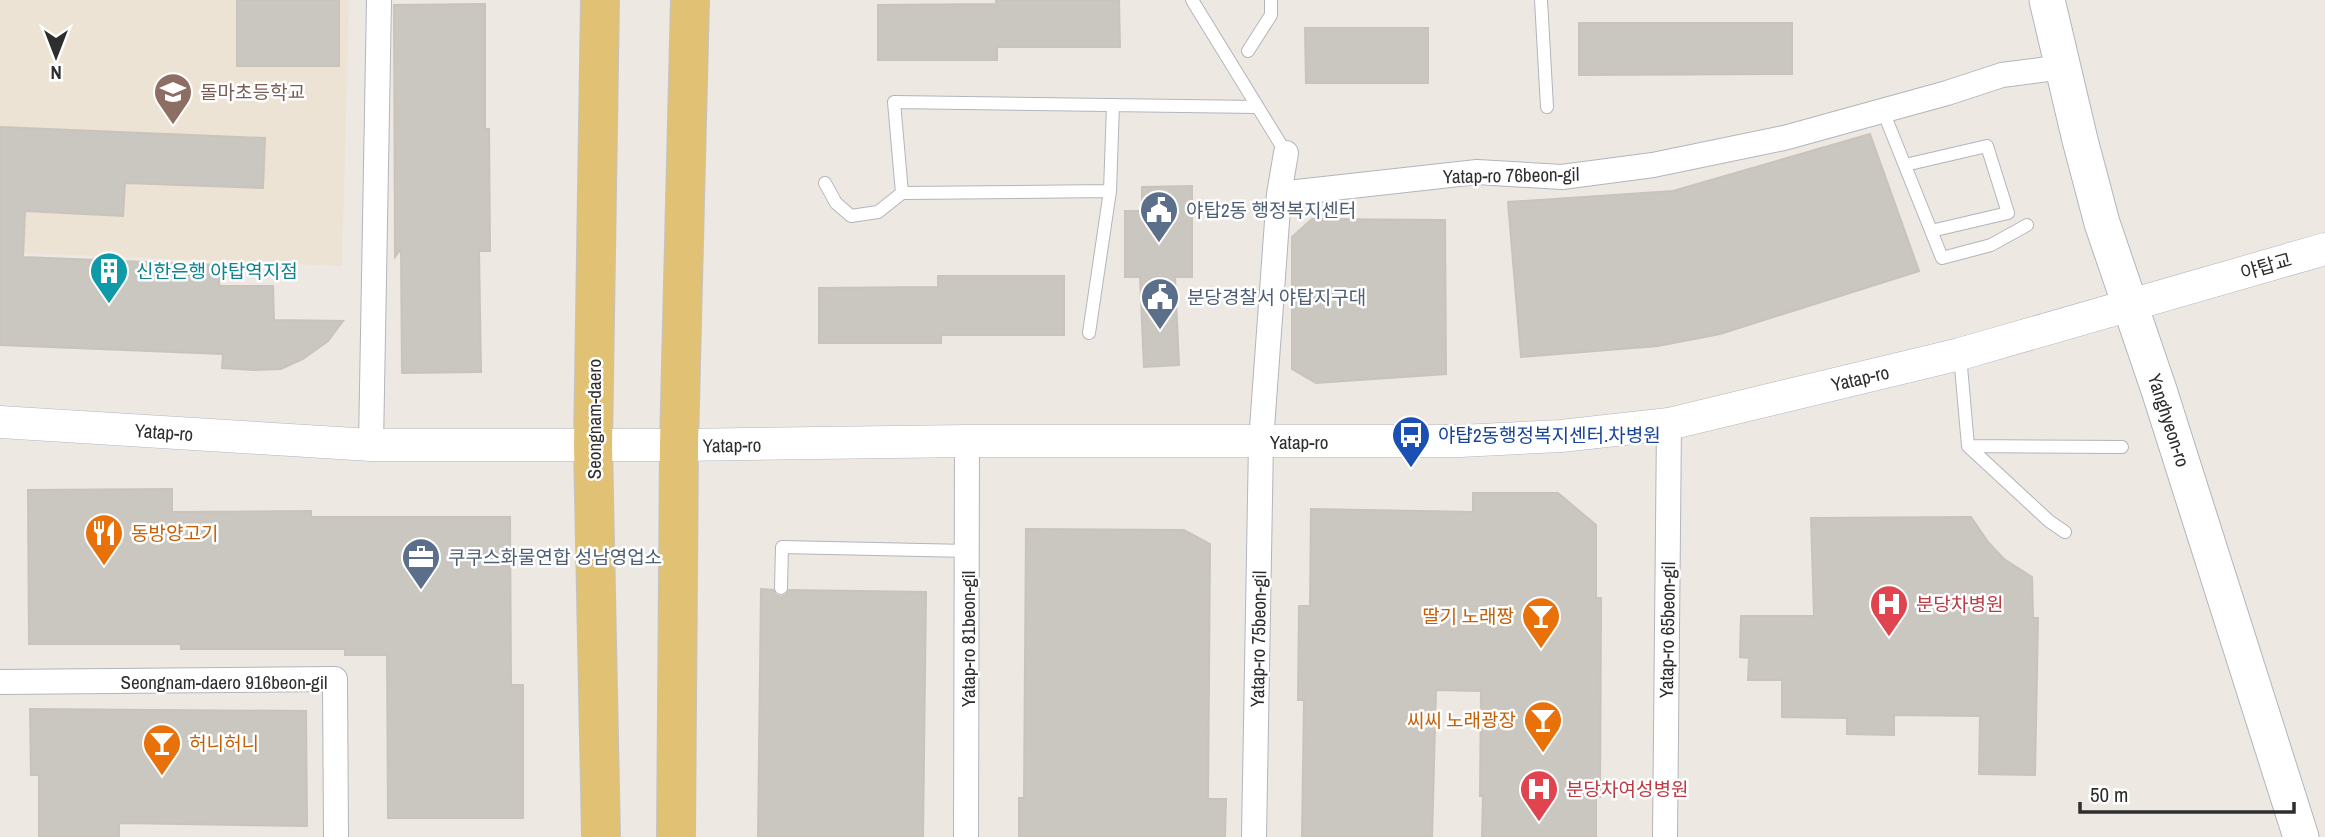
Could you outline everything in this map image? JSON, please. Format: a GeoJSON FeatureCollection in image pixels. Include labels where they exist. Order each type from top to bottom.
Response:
{"type":"FeatureCollection","features":[{"type":"Feature","properties":{"kind":"main road","name":"Seongnam-daero"},"geometry":{"type":"LineString","coordinates":[[600,0],[593,445],[601,837]]}},
{"type":"Feature","properties":{"kind":"main road"},"geometry":{"type":"LineString","coordinates":[[676,837],[680,446],[690,0]]}},
{"type":"Feature","properties":{"kind":"main road","name":"Yanghyeon-ro"},"geometry":{"type":"LineString","coordinates":[[2047,0],[2102,223],[2132,305],[2301,837]]}},
{"type":"Feature","properties":{"kind":"street"},"geometry":{"type":"LineString","coordinates":[[371,445],[379,0]]}},
{"type":"Feature","properties":{"kind":"street","name":"Yatap-ro 76beon-gil"},"geometry":{"type":"LineString","coordinates":[[1279,194],[1477,172],[1562,177],[1653,165],[1784,138],[2002,75],[2063,67]]}},
{"type":"Feature","properties":{"kind":"street"},"geometry":{"type":"LineString","coordinates":[[1261,442],[1279,194],[1286,153]]}},
{"type":"Feature","properties":{"kind":"street","name":"야탑교"},"geometry":{"type":"LineString","coordinates":[[2208,283],[2325,249]]}},
{"type":"Feature","properties":{"kind":"street","name":"Yatap-ro"},"geometry":{"type":"LineString","coordinates":[[0,422],[371,445],[1261,442],[1485,440],[1561,436],[1669,424],[1960,354],[2208,283]]}},
{"type":"Feature","properties":{"kind":"street","name":"Yatap-ro 65beon-gil"},"geometry":{"type":"LineString","coordinates":[[1665,837],[1669,424]]}},
{"type":"Feature","properties":{"kind":"street","name":"Yatap-ro 81beon-gil"},"geometry":{"type":"LineString","coordinates":[[966,837],[969,551],[967,441]]}},
{"type":"Feature","properties":{"kind":"street","name":"Yatap-ro 75beon-gil"},"geometry":{"type":"LineString","coordinates":[[1254,837],[1261,442]]}},
{"type":"Feature","properties":{"kind":"street","name":"Seongnam-daero 916beon-gil"},"geometry":{"type":"LineString","coordinates":[[0,682],[335,679],[336,837]]}},
{"type":"Feature","properties":{"kind":"lane"},"geometry":{"type":"LineString","coordinates":[[1192,0],[1286,153]]}},
{"type":"Feature","properties":{"kind":"lane"},"geometry":{"type":"LineString","coordinates":[[1248,51],[1271,15],[1271,0]]}},
{"type":"Feature","properties":{"kind":"lane"},"geometry":{"type":"LineString","coordinates":[[1541,0],[1547,107]]}},
{"type":"Feature","properties":{"kind":"lane"},"geometry":{"type":"LineString","coordinates":[[902,193],[894,102],[1257,107]]}},
{"type":"Feature","properties":{"kind":"lane"},"geometry":{"type":"LineString","coordinates":[[1089,333],[1110,191],[1113,105]]}},
{"type":"Feature","properties":{"kind":"lane"},"geometry":{"type":"LineString","coordinates":[[1883,111],[1942,258],[1991,244],[2027,225]]}},
{"type":"Feature","properties":{"kind":"lane"},"geometry":{"type":"LineString","coordinates":[[1905,165],[1987,146],[2008,213],[1931,231]]}},
{"type":"Feature","properties":{"kind":"lane"},"geometry":{"type":"LineString","coordinates":[[825,183],[836,203],[851,216],[878,212],[902,193],[1110,191]]}},
{"type":"Feature","properties":{"kind":"lane"},"geometry":{"type":"LineString","coordinates":[[1960,354],[1968,446],[2065,532]]}},
{"type":"Feature","properties":{"kind":"lane"},"geometry":{"type":"LineString","coordinates":[[1968,446],[2122,447]]}},
{"type":"Feature","properties":{"kind":"lane"},"geometry":{"type":"LineString","coordinates":[[781,587],[782,547],[969,551]]}},
{"type":"Feature","properties":{"kind":"shaded area","name":"돌마초등학교"},"geometry":{"type":"Polygon","coordinates":[[[0,0],[349,0],[342,266],[0,252],[0,0]]]}},
{"type":"Feature","properties":{"kind":"building"},"geometry":{"type":"Polygon","coordinates":[[[237,0],[339,0],[339,66],[237,66],[237,0]]]}},
{"type":"Feature","properties":{"kind":"building"},"geometry":{"type":"Polygon","coordinates":[[[996,0],[1119,0],[1120,47],[997,47],[997,60],[878,60],[878,5],[996,4],[996,0]]]}},
{"type":"Feature","properties":{"kind":"building"},"geometry":{"type":"Polygon","coordinates":[[[485,4],[485,129],[489,129],[490,251],[479,251],[481,372],[402,373],[401,249],[395,257],[394,5],[485,4]]]}},
{"type":"Feature","properties":{"kind":"building"},"geometry":{"type":"Polygon","coordinates":[[[1579,23],[1792,23],[1792,74],[1579,75],[1579,23]]]}},
{"type":"Feature","properties":{"kind":"building"},"geometry":{"type":"Polygon","coordinates":[[[1305,28],[1428,28],[1428,83],[1306,83],[1305,28]]]}},
{"type":"Feature","properties":{"kind":"building"},"geometry":{"type":"Polygon","coordinates":[[[0,127],[265,138],[263,188],[125,183],[123,216],[25,211],[23,257],[220,265],[219,286],[273,286],[274,320],[343,321],[328,341],[303,359],[281,369],[222,368],[223,354],[0,345],[0,127]]]}},
{"type":"Feature","properties":{"kind":"building"},"geometry":{"type":"Polygon","coordinates":[[[1870,134],[1919,271],[1720,334],[1658,346],[1521,357],[1508,202],[1673,191],[1870,134]]]}},
{"type":"Feature","properties":{"kind":"building","name":"야탑2동 행정복지센터"},"geometry":{"type":"Polygon","coordinates":[[[1192,186],[1192,277],[1175,277],[1179,365],[1144,367],[1140,277],[1125,277],[1125,211],[1142,211],[1142,187],[1192,186]]]}},
{"type":"Feature","properties":{"kind":"building"},"geometry":{"type":"Polygon","coordinates":[[[1312,219],[1445,220],[1446,374],[1316,383],[1292,369],[1292,237],[1312,219]]]}},
{"type":"Feature","properties":{"kind":"building"},"geometry":{"type":"Polygon","coordinates":[[[938,276],[1064,276],[1064,335],[941,335],[941,343],[819,343],[819,288],[938,287],[938,276]]]}},
{"type":"Feature","properties":{"kind":"building"},"geometry":{"type":"Polygon","coordinates":[[[172,489],[172,512],[311,511],[311,517],[510,517],[511,685],[523,685],[523,818],[388,818],[387,655],[345,655],[345,649],[181,649],[181,644],[29,644],[28,490],[172,489]]]}},
{"type":"Feature","properties":{"kind":"building"},"geometry":{"type":"Polygon","coordinates":[[[1473,493],[1558,493],[1596,525],[1596,598],[1601,598],[1600,797],[1596,797],[1596,837],[1482,837],[1481,691],[1436,690],[1432,837],[1302,837],[1304,700],[1298,700],[1299,606],[1310,606],[1311,509],[1473,512],[1473,493]]]}},
{"type":"Feature","properties":{"kind":"building","name":"분당차병원"},"geometry":{"type":"Polygon","coordinates":[[[1971,517],[2004,559],[2032,577],[2033,618],[2038,618],[2035,775],[1979,774],[1980,716],[1894,715],[1894,735],[1847,734],[1847,718],[1782,717],[1782,680],[1748,680],[1749,658],[1740,657],[1741,616],[1814,616],[1811,518],[1971,517]]]}},
{"type":"Feature","properties":{"kind":"building"},"geometry":{"type":"Polygon","coordinates":[[[1026,529],[1184,530],[1210,544],[1208,799],[1226,799],[1225,837],[1019,837],[1019,798],[1024,798],[1026,529]]]}},
{"type":"Feature","properties":{"kind":"building"},"geometry":{"type":"Polygon","coordinates":[[[761,589],[773,590],[781,597],[789,590],[926,592],[923,837],[758,837],[761,589]]]}},
{"type":"Feature","properties":{"kind":"building"},"geometry":{"type":"Polygon","coordinates":[[[30,709],[306,711],[307,826],[119,823],[119,837],[39,837],[39,775],[31,775],[30,709]]]}},
{"type":"Feature","properties":{"kind":"place","name":"돌마초등학교"},"geometry":{"type":"Point","coordinates":[173,126]}},
{"type":"Feature","properties":{"kind":"place","name":"야탑2동 행정복지센터"},"geometry":{"type":"Point","coordinates":[1159,244]}},
{"type":"Feature","properties":{"kind":"place","name":"신한은행 야탑역지점"},"geometry":{"type":"Point","coordinates":[109,305]}},
{"type":"Feature","properties":{"kind":"place","name":"분당경찰서 야탑지구대"},"geometry":{"type":"Point","coordinates":[1160,331]}},
{"type":"Feature","properties":{"kind":"place","name":"야턉2동행정복지센터.차병원"},"geometry":{"type":"Point","coordinates":[1411,469]}},
{"type":"Feature","properties":{"kind":"place","name":"동방양고기"},"geometry":{"type":"Point","coordinates":[104,567]}},
{"type":"Feature","properties":{"kind":"place","name":"쿠쿠스화물연합 성남영업소"},"geometry":{"type":"Point","coordinates":[421,591]}},
{"type":"Feature","properties":{"kind":"place","name":"분당차병원"},"geometry":{"type":"Point","coordinates":[1889,638]}},
{"type":"Feature","properties":{"kind":"place","name":"딸기 노래짱"},"geometry":{"type":"Point","coordinates":[1541,650]}},
{"type":"Feature","properties":{"kind":"place","name":"씨씨 노래광장"},"geometry":{"type":"Point","coordinates":[1543,754]}},
{"type":"Feature","properties":{"kind":"place","name":"허니허니"},"geometry":{"type":"Point","coordinates":[162,777]}},
{"type":"Feature","properties":{"kind":"place","name":"분당차여성병원"},"geometry":{"type":"Point","coordinates":[1539,823]}}]}
